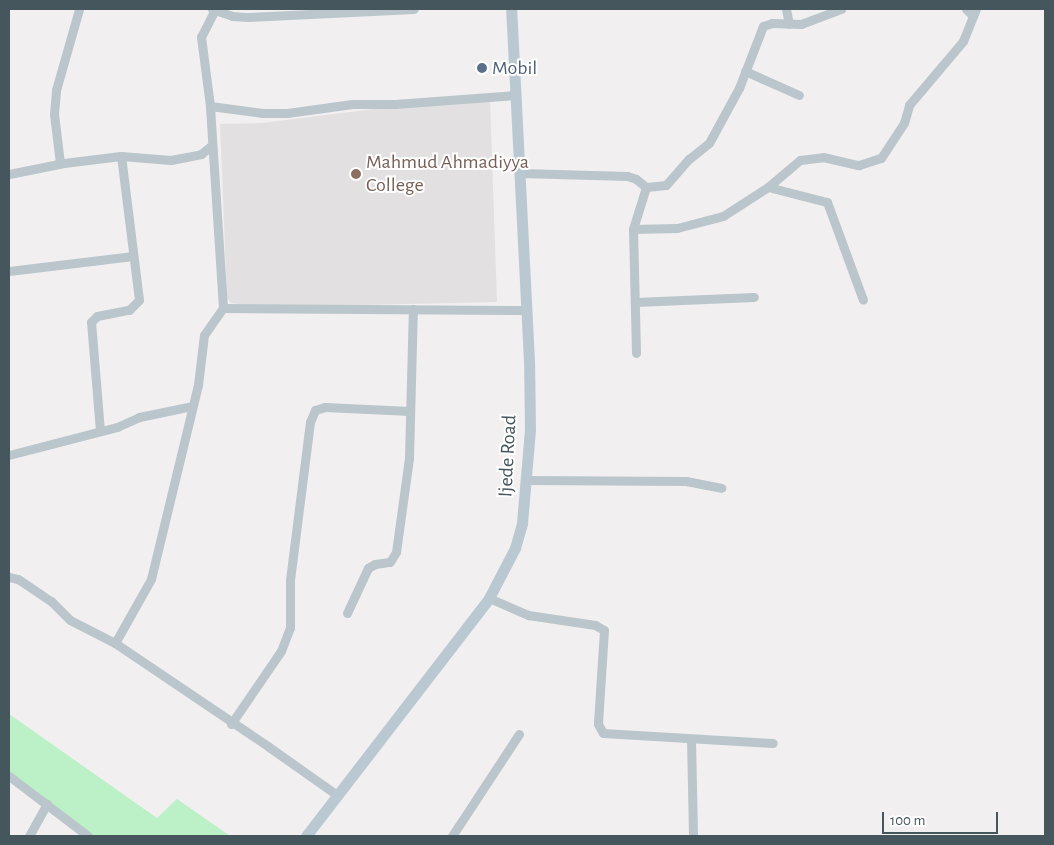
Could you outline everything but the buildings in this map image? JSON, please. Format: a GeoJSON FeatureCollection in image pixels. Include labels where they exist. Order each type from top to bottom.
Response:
{"type":"FeatureCollection","features":[{"type":"Feature","properties":{"kind":"main road","name":"Ijede Road"},"geometry":{"type":"LineString","coordinates":[[306,836],[489,598],[515,548],[527,480],[530,429],[521,172],[511,9]]}},
{"type":"Feature","properties":{"kind":"street"},"geometry":{"type":"LineString","coordinates":[[60,164],[54,114],[56,90],[79,9]]}},
{"type":"Feature","properties":{"kind":"street"},"geometry":{"type":"LineString","coordinates":[[114,644],[151,580],[198,385],[204,335],[223,308],[211,146],[210,106],[201,37],[214,9],[232,16],[248,17],[414,9]]}},
{"type":"Feature","properties":{"kind":"street"},"geometry":{"type":"LineString","coordinates":[[786,9],[789,24]]}},
{"type":"Feature","properties":{"kind":"street"},"geometry":{"type":"LineString","coordinates":[[521,172],[627,176],[636,178],[646,187],[666,185],[689,159],[709,142],[740,88],[763,26],[772,23],[810,22],[841,9]]}},
{"type":"Feature","properties":{"kind":"street"},"geometry":{"type":"LineString","coordinates":[[633,229],[662,229],[702,223],[723,216],[768,187],[800,160],[823,157],[859,166],[881,158],[904,123],[909,105],[954,53],[975,12],[966,9]]}},
{"type":"Feature","properties":{"kind":"street"},"geometry":{"type":"LineString","coordinates":[[745,71],[799,95]]}},
{"type":"Feature","properties":{"kind":"street"},"geometry":{"type":"LineString","coordinates":[[210,106],[264,113],[287,113],[352,104],[395,104],[516,95]]}},
{"type":"Feature","properties":{"kind":"street"},"geometry":{"type":"LineString","coordinates":[[9,174],[60,164],[120,156],[171,160],[201,154],[211,146]]}},
{"type":"Feature","properties":{"kind":"street"},"geometry":{"type":"LineString","coordinates":[[201,154],[212,158]]}},
{"type":"Feature","properties":{"kind":"street"},"geometry":{"type":"LineString","coordinates":[[100,431],[91,322],[98,316],[129,310],[138,304],[120,156]]}},
{"type":"Feature","properties":{"kind":"street"},"geometry":{"type":"LineString","coordinates":[[636,353],[633,229],[646,187]]}},
{"type":"Feature","properties":{"kind":"street"},"geometry":{"type":"LineString","coordinates":[[768,187],[827,202],[863,300]]}},
{"type":"Feature","properties":{"kind":"street"},"geometry":{"type":"LineString","coordinates":[[9,271],[133,256]]}},
{"type":"Feature","properties":{"kind":"street"},"geometry":{"type":"LineString","coordinates":[[636,302],[754,298]]}},
{"type":"Feature","properties":{"kind":"street"},"geometry":{"type":"LineString","coordinates":[[223,308],[527,310]]}},
{"type":"Feature","properties":{"kind":"street"},"geometry":{"type":"LineString","coordinates":[[347,613],[368,568],[394,558],[410,458],[412,310]]}},
{"type":"Feature","properties":{"kind":"street"},"geometry":{"type":"LineString","coordinates":[[9,455],[100,431],[139,417],[192,406]]}},
{"type":"Feature","properties":{"kind":"street"},"geometry":{"type":"LineString","coordinates":[[231,724],[281,651],[290,628],[290,580],[310,422],[315,410],[326,407],[410,411]]}},
{"type":"Feature","properties":{"kind":"street"},"geometry":{"type":"LineString","coordinates":[[527,480],[686,481],[721,488]]}},
{"type":"Feature","properties":{"kind":"street"},"geometry":{"type":"LineString","coordinates":[[9,577],[51,601],[78,625],[114,644],[231,724],[269,747],[337,796]]}},
{"type":"Feature","properties":{"kind":"street"},"geometry":{"type":"LineString","coordinates":[[489,598],[528,615],[595,625],[604,630],[598,724],[603,733],[773,743]]}},
{"type":"Feature","properties":{"kind":"street"},"geometry":{"type":"LineString","coordinates":[[452,836],[519,734]]}},
{"type":"Feature","properties":{"kind":"street"},"geometry":{"type":"LineString","coordinates":[[691,739],[693,836]]}},
{"type":"Feature","properties":{"kind":"street"},"geometry":{"type":"LineString","coordinates":[[9,776],[88,836]]}},
{"type":"Feature","properties":{"kind":"street"},"geometry":{"type":"LineString","coordinates":[[29,836],[47,804]]}},
{"type":"Feature","properties":{"kind":"shaded area","name":"Mahmud Ahmadiyya College"},"geometry":{"type":"Polygon","coordinates":[[[490,101],[497,302],[270,307],[231,303],[227,298],[220,124],[262,123],[374,109],[490,101]]]}},
{"type":"Feature","properties":{"kind":"green space"},"geometry":{"type":"Polygon","coordinates":[[[9,714],[157,818],[177,799],[230,836],[92,836],[9,774],[9,714]]]}},
{"type":"Feature","properties":{"kind":"place","name":"Mobil"},"geometry":{"type":"Point","coordinates":[482,68]}},
{"type":"Feature","properties":{"kind":"place","name":"Mahmud Ahmadiyya College"},"geometry":{"type":"Point","coordinates":[356,174]}}]}
